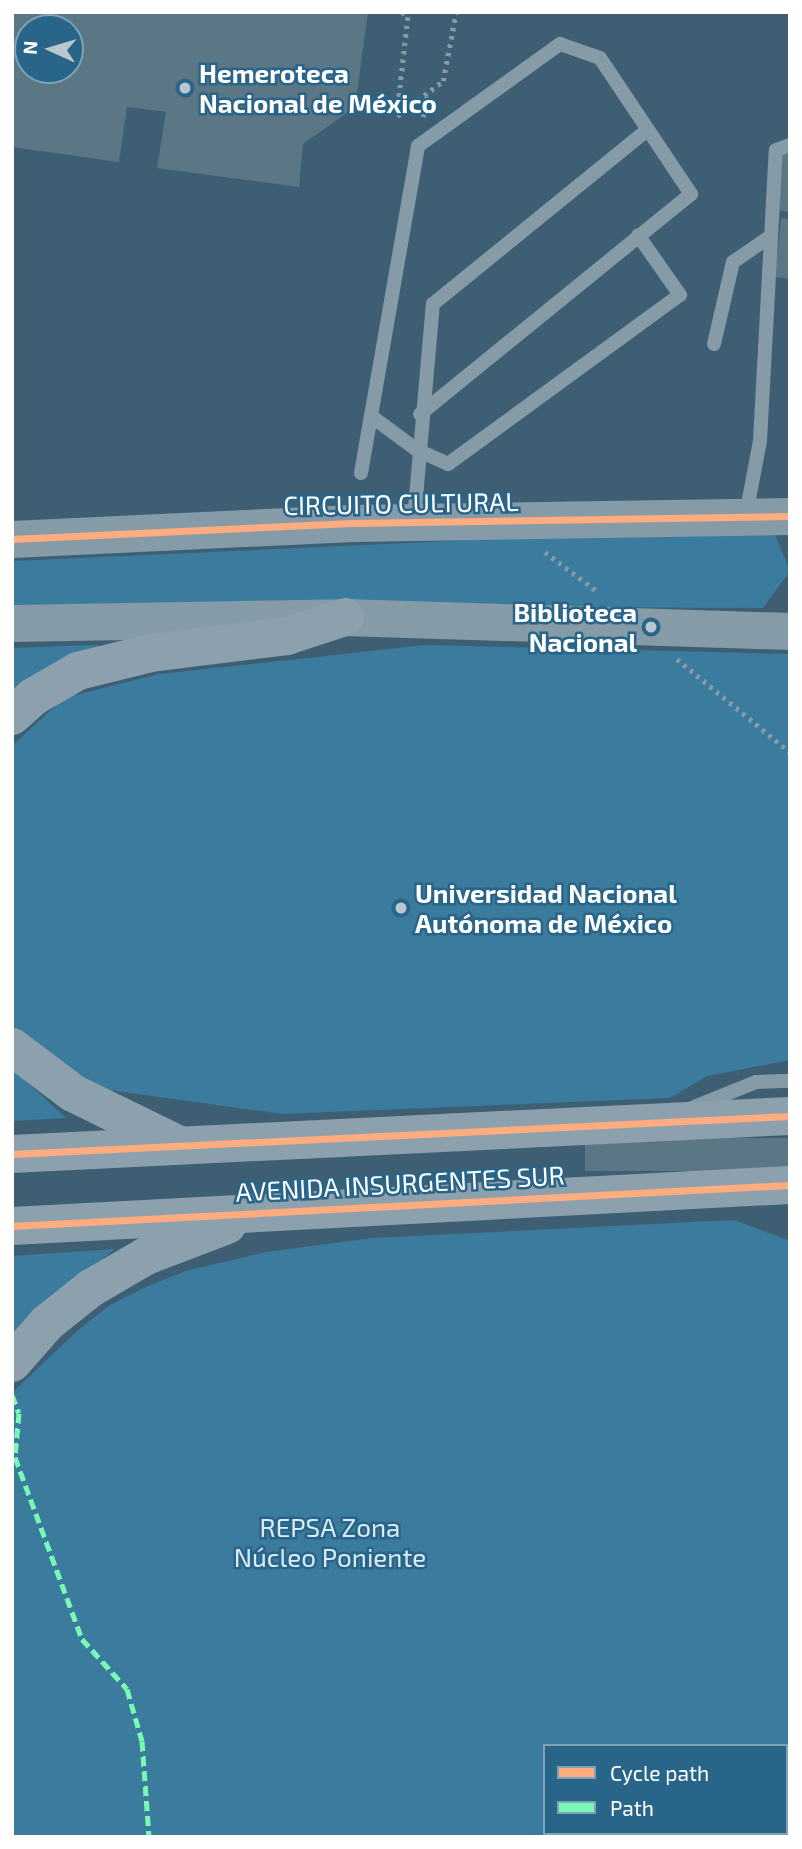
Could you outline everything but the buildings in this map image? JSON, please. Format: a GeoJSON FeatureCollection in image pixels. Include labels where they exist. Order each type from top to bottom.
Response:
{"type":"FeatureCollection","features":[{"type":"Feature","properties":{"kind":"main road"},"geometry":{"type":"LineString","coordinates":[[12,716],[33,697],[78,671],[151,653],[287,636],[345,617]]}},
{"type":"Feature","properties":{"kind":"main road"},"geometry":{"type":"LineString","coordinates":[[12,1047],[73,1093],[180,1146]]}},
{"type":"Feature","properties":{"kind":"main road","name":"AVENIDA INSURGENTES SUR"},"geometry":{"type":"LineString","coordinates":[[12,1154],[790,1116]]}},
{"type":"Feature","properties":{"kind":"main road","name":"AVENIDA INSURGENTES SUR"},"geometry":{"type":"LineString","coordinates":[[12,1226],[294,1208],[790,1185]]}},
{"type":"Feature","properties":{"kind":"main road"},"geometry":{"type":"LineString","coordinates":[[12,1363],[47,1323],[115,1273],[202,1233],[294,1208]]}},
{"type":"Feature","properties":{"kind":"street","name":"CIRCUITO CULTURAL"},"geometry":{"type":"LineString","coordinates":[[12,539],[414,523],[772,521]]}},
{"type":"Feature","properties":{"kind":"street"},"geometry":{"type":"LineString","coordinates":[[12,623],[345,617],[779,626]]}},
{"type":"Feature","properties":{"kind":"lane"},"geometry":{"type":"LineString","coordinates":[[361,473],[407,225],[418,146],[560,44],[600,58],[646,131],[691,194],[420,414]]}},
{"type":"Feature","properties":{"kind":"lane"},"geometry":{"type":"LineString","coordinates":[[414,523],[420,414],[433,304],[646,131]]}},
{"type":"Feature","properties":{"kind":"lane"},"geometry":{"type":"LineString","coordinates":[[772,521],[760,442],[768,238],[776,150],[790,145]]}},
{"type":"Feature","properties":{"kind":"lane"},"geometry":{"type":"LineString","coordinates":[[371,416],[417,450],[448,464],[681,295],[638,235]]}},
{"type":"Feature","properties":{"kind":"lane"},"geometry":{"type":"LineString","coordinates":[[714,344],[733,261],[768,238]]}},
{"type":"Feature","properties":{"kind":"lane"},"geometry":{"type":"LineString","coordinates":[[658,1122],[755,1082],[790,1081]]}},
{"type":"Feature","properties":{"kind":"path"},"geometry":{"type":"LineString","coordinates":[[402,12],[408,16],[397,116],[443,81],[456,12]]}},
{"type":"Feature","properties":{"kind":"green space"},"geometry":{"type":"Polygon","coordinates":[[[738,528],[775,535],[790,571],[763,608],[259,606],[12,610],[12,561],[738,528]]]}},
{"type":"Feature","properties":{"kind":"green space"},"geometry":{"type":"Polygon","coordinates":[[[92,645],[118,647],[12,691],[12,648],[92,645]]]}},
{"type":"Feature","properties":{"kind":"green space"},"geometry":{"type":"Polygon","coordinates":[[[426,645],[790,654],[790,1060],[707,1076],[670,1098],[282,1114],[109,1090],[45,1057],[12,1026],[12,746],[64,698],[159,674],[426,645]]]}},
{"type":"Feature","properties":{"kind":"green space"},"geometry":{"type":"Polygon","coordinates":[[[12,1068],[66,1118],[12,1121],[12,1068]]]}},
{"type":"Feature","properties":{"kind":"green space","name":"REPSA Zona Núcleo Poniente"},"geometry":{"type":"Polygon","coordinates":[[[734,1220],[790,1241],[790,1837],[12,1837],[12,1393],[77,1331],[110,1305],[186,1271],[266,1252],[373,1238],[734,1220]]]}},
{"type":"Feature","properties":{"kind":"green space"},"geometry":{"type":"Polygon","coordinates":[[[115,1249],[49,1300],[12,1339],[12,1256],[115,1249]]]}},
{"type":"Feature","properties":{"kind":"marked path"},"geometry":{"type":"LineString","coordinates":[[12,1395],[19,1413],[15,1457],[82,1639],[127,1689],[142,1741],[149,1837]]}},
{"type":"Feature","properties":{"kind":"cycle path"},"geometry":{"type":"LineString","coordinates":[[12,539],[352,523],[790,516]]}},
{"type":"Feature","properties":{"kind":"cycle path"},"geometry":{"type":"LineString","coordinates":[[12,1154],[790,1116]]}},
{"type":"Feature","properties":{"kind":"cycle path"},"geometry":{"type":"LineString","coordinates":[[12,1226],[790,1185]]}},
{"type":"Feature","properties":{"kind":"place","name":"Hemeroteca Nacional de México"},"geometry":{"type":"Point","coordinates":[185,88]}},
{"type":"Feature","properties":{"kind":"place","name":"Biblioteca Nacional"},"geometry":{"type":"Point","coordinates":[651,627]}},
{"type":"Feature","properties":{"kind":"place","name":"Universidad Nacional Autónoma de México"},"geometry":{"type":"Point","coordinates":[401,908]}}]}
